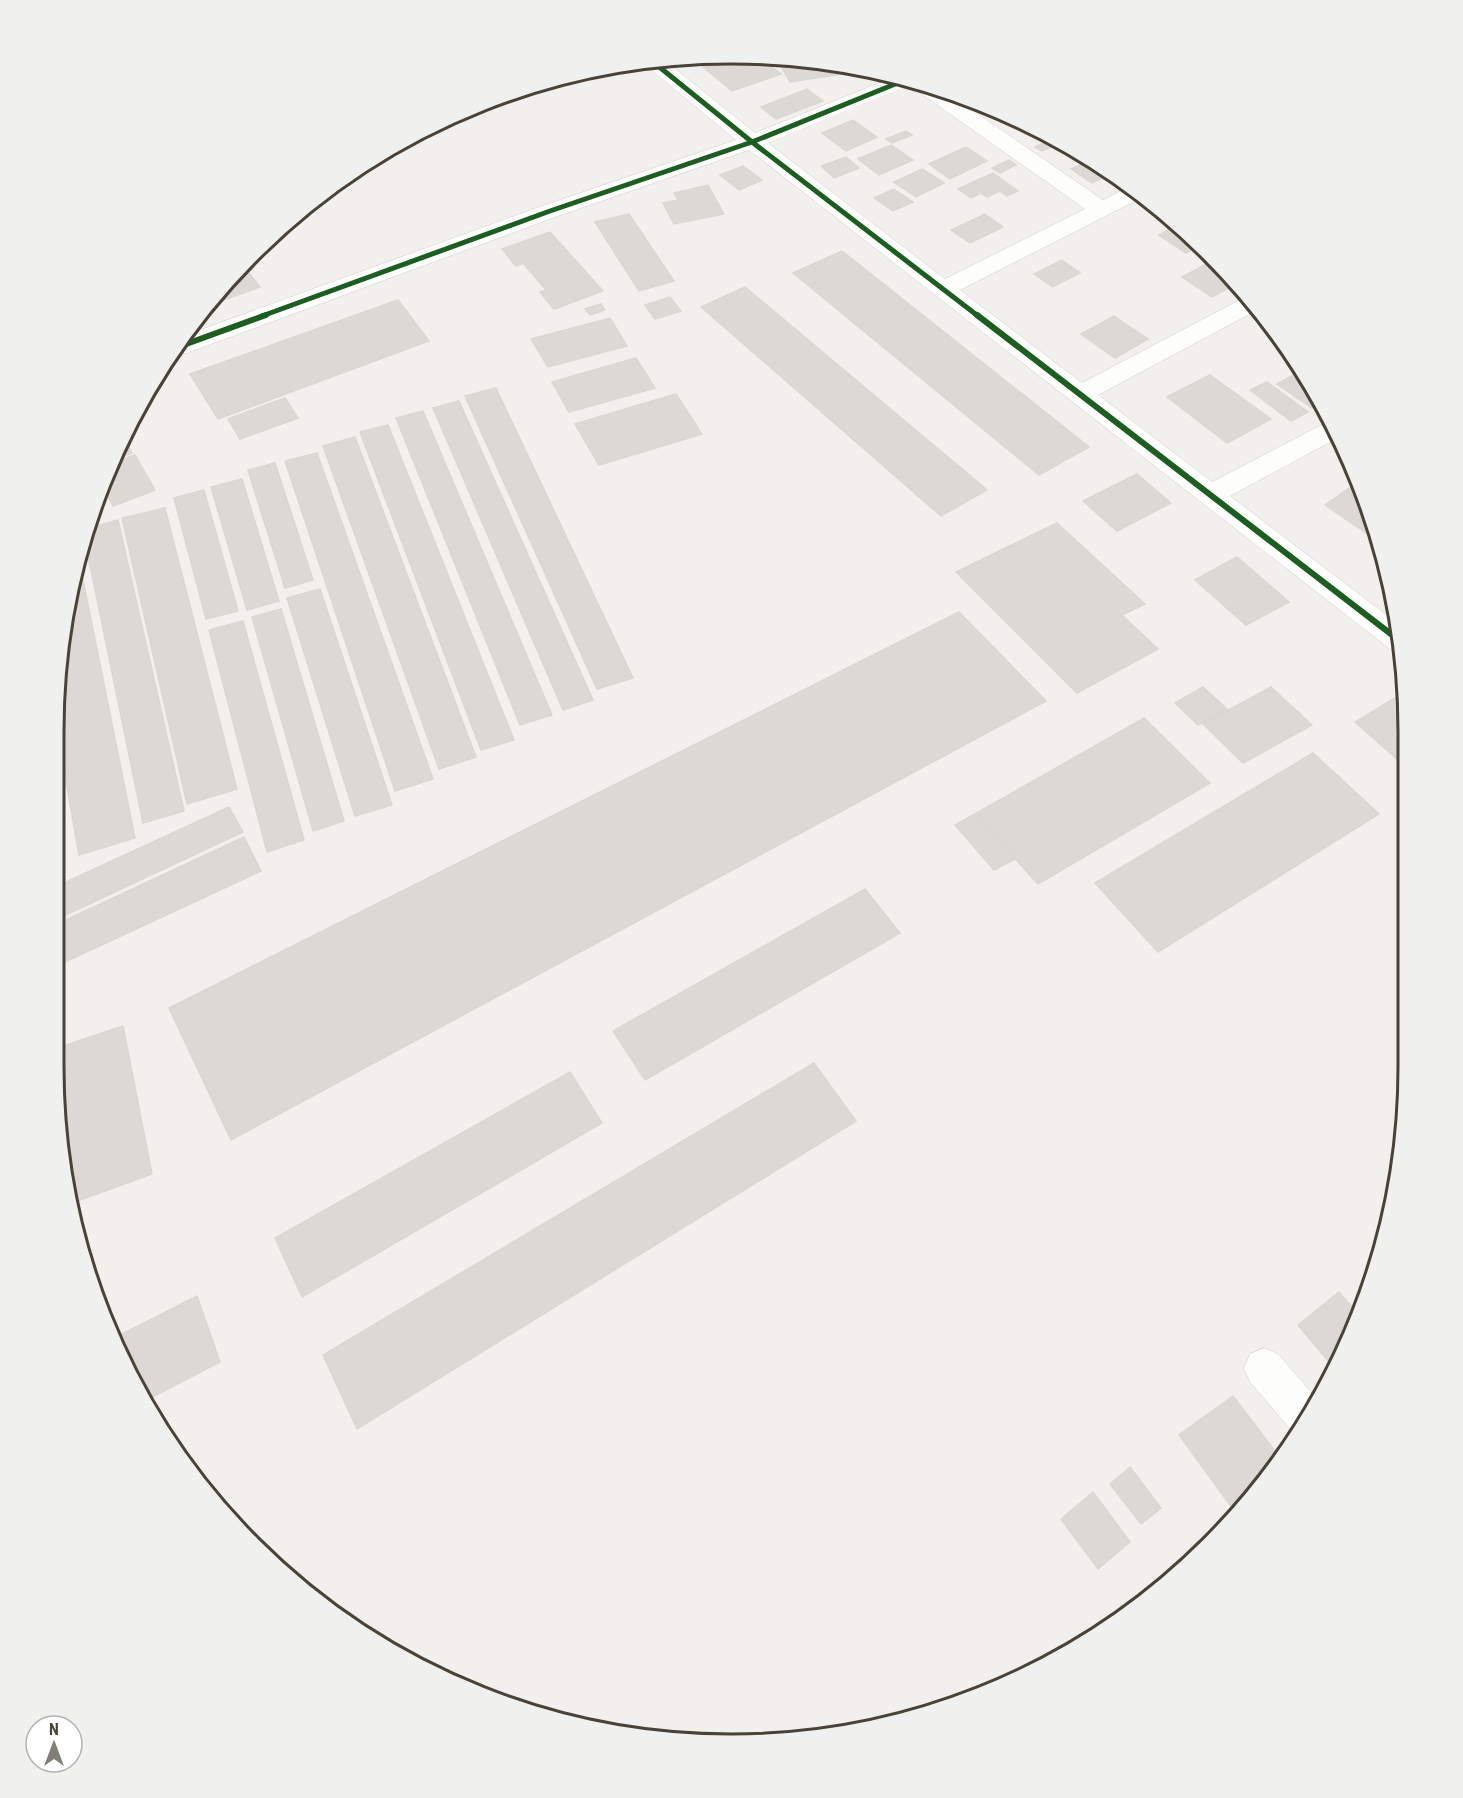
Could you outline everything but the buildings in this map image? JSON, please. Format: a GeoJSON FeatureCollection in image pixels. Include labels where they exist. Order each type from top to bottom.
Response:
{"type":"FeatureCollection","features":[{"type":"Feature","properties":{"kind":"street"},"geometry":{"type":"LineString","coordinates":[[661,68],[752,142],[1391,633]]}},
{"type":"Feature","properties":{"kind":"street"},"geometry":{"type":"LineString","coordinates":[[191,341],[752,142],[894,85]]}},
{"type":"Feature","properties":{"kind":"street"},"geometry":{"type":"LineString","coordinates":[[943,99],[1101,209]]}},
{"type":"Feature","properties":{"kind":"street"},"geometry":{"type":"LineString","coordinates":[[944,289],[1129,196]]}},
{"type":"Feature","properties":{"kind":"street"},"geometry":{"type":"LineString","coordinates":[[1081,394],[1245,306]]}},
{"type":"Feature","properties":{"kind":"street"},"geometry":{"type":"LineString","coordinates":[[1212,494],[1328,432]]}},
{"type":"Feature","properties":{"kind":"street"},"geometry":{"type":"LineString","coordinates":[[1264,1368],[1302,1412]]}},
{"type":"Feature","properties":{"kind":"cycle path"},"geometry":{"type":"LineString","coordinates":[[661,68],[752,142],[1391,634]]}},
{"type":"Feature","properties":{"kind":"cycle path"},"geometry":{"type":"LineString","coordinates":[[190,343],[550,211],[752,142],[894,85]]}}]}
